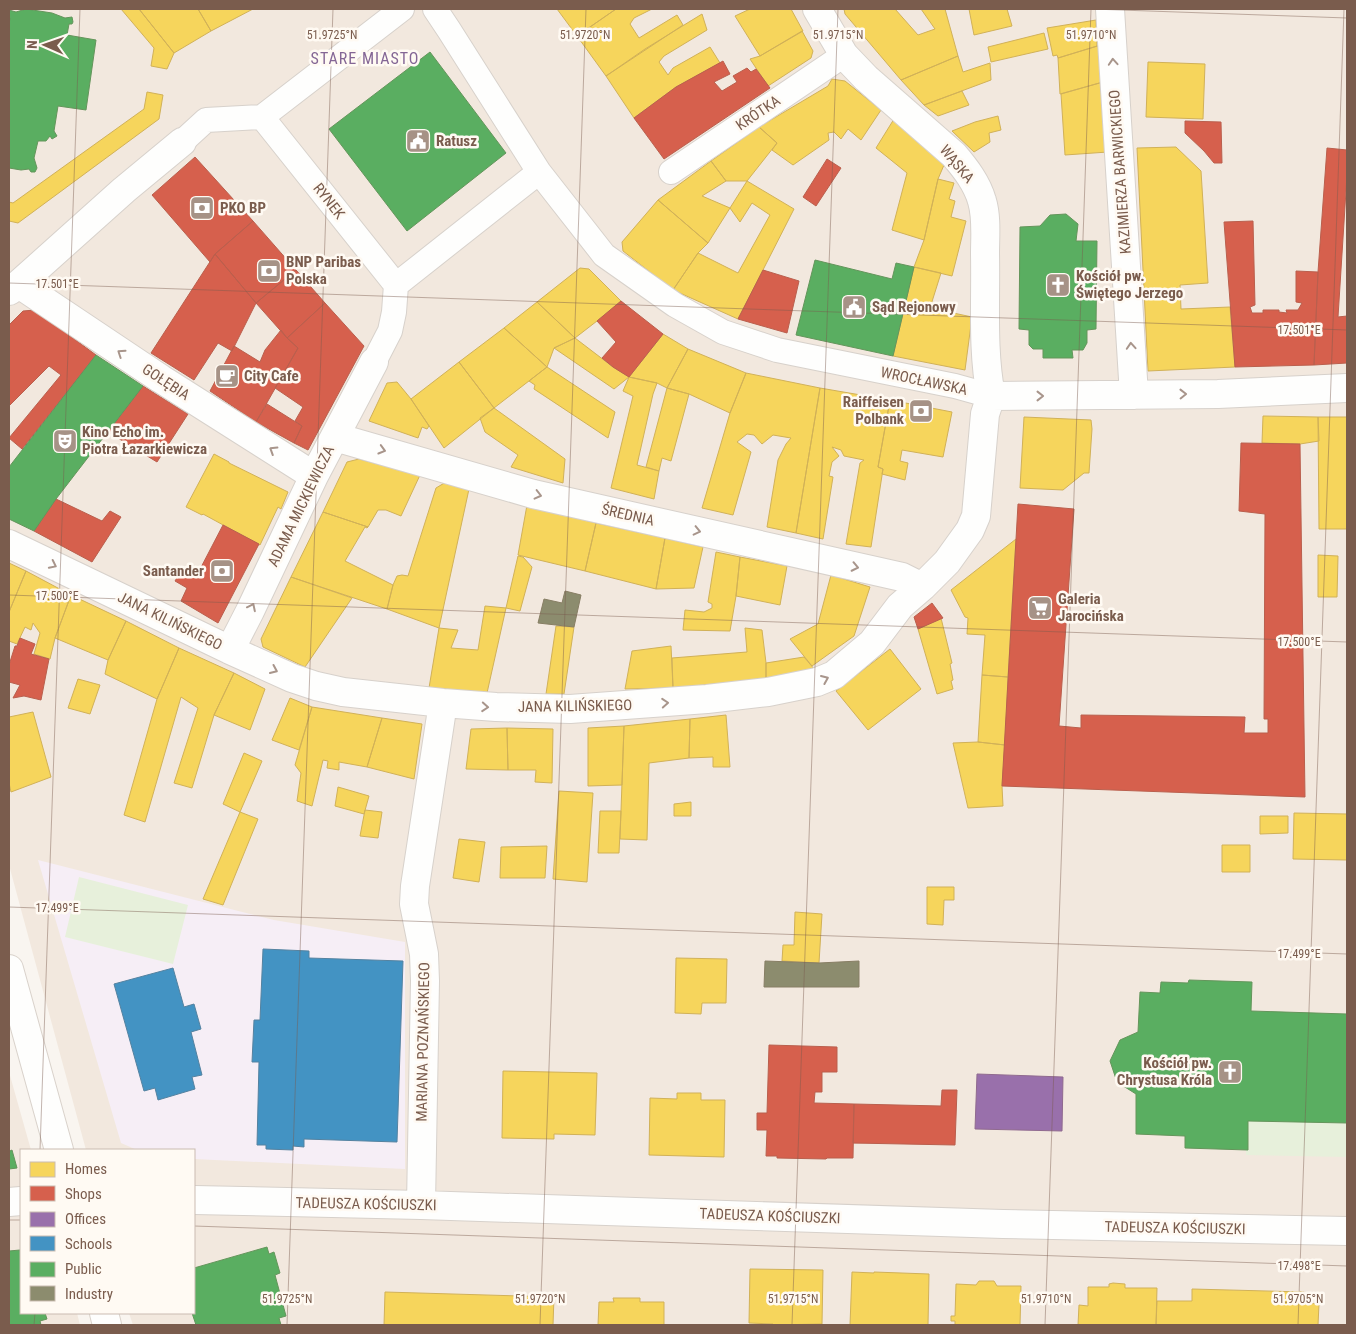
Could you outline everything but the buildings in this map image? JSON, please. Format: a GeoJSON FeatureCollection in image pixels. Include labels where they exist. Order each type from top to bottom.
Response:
{"type":"FeatureCollection","features":[{"type":"Feature","properties":{"kind":"street"},"geometry":{"type":"LineString","coordinates":[[374,362],[390,331],[394,312],[396,285],[539,172],[450,30],[434,9]]}},
{"type":"Feature","properties":{"kind":"street","name":"WĄSKA"},"geometry":{"type":"LineString","coordinates":[[817,9],[844,55],[866,78],[954,155],[966,169],[976,186],[982,201],[985,222],[986,372],[991,396]]}},
{"type":"Feature","properties":{"kind":"street","name":"KAZIMIERZA BARWICKIEGO"},"geometry":{"type":"LineString","coordinates":[[1110,9],[1134,395]]}},
{"type":"Feature","properties":{"kind":"street"},"geometry":{"type":"LineString","coordinates":[[14,288],[206,120],[262,116],[387,13]]}},
{"type":"Feature","properties":{"kind":"street","name":"KRÓTKA"},"geometry":{"type":"LineString","coordinates":[[671,172],[844,55]]}},
{"type":"Feature","properties":{"kind":"street","name":"RYNEK"},"geometry":{"type":"LineString","coordinates":[[262,116],[396,285]]}},
{"type":"Feature","properties":{"kind":"street","name":"WROCŁAWSKA"},"geometry":{"type":"LineString","coordinates":[[539,172],[604,255],[675,305],[723,332],[777,350],[955,386],[991,396],[1218,394],[1347,388]]}},
{"type":"Feature","properties":{"kind":"street","name":"GOŁĘBIA"},"geometry":{"type":"LineString","coordinates":[[14,288],[314,476]]}},
{"type":"Feature","properties":{"kind":"street","name":"ADAMA MICKIEWICZA"},"geometry":{"type":"LineString","coordinates":[[230,650],[314,476],[374,362]]}},
{"type":"Feature","properties":{"kind":"street","name":"JANA KILIŃSKIEGO"},"geometry":{"type":"LineString","coordinates":[[9,544],[292,678],[344,692],[443,704],[496,708],[570,709],[707,699],[768,692],[817,682],[834,675],[872,643],[900,606],[947,562],[960,546],[976,516],[985,414],[991,396]]}},
{"type":"Feature","properties":{"kind":"street","name":"ŚREDNIA"},"geometry":{"type":"LineString","coordinates":[[335,436],[533,494],[902,577],[922,587]]}},
{"type":"Feature","properties":{"kind":"street","name":"MARIANA POZNAŃSKIEGO"},"geometry":{"type":"LineString","coordinates":[[421,1205],[425,981],[424,954],[414,904],[414,886],[443,704]]}},
{"type":"Feature","properties":{"kind":"street"},"geometry":{"type":"LineString","coordinates":[[9,969],[59,1149]]}},
{"type":"Feature","properties":{"kind":"street","name":"TADEUSZA KOŚCIUSZKI"},"geometry":{"type":"LineString","coordinates":[[195,1200],[421,1205],[1003,1224],[1347,1231]]}},
{"type":"Feature","properties":{"kind":"shaded area"},"geometry":{"type":"Polygon","coordinates":[[[9,9],[1347,9],[1347,1325],[133,1325],[129,1314],[195,1314],[195,1149],[86,1149],[9,865],[9,9]]]}},
{"type":"Feature","properties":{"kind":"shaded area"},"geometry":{"type":"Polygon","coordinates":[[[38,860],[274,920],[405,942],[405,1169],[195,1159],[195,1149],[135,1149],[121,1143],[38,860]]]}},
{"type":"Feature","properties":{"kind":"shaded area"},"geometry":{"type":"Polygon","coordinates":[[[9,1072],[31,1149],[20,1149],[20,1314],[77,1314],[80,1325],[9,1325],[9,1072]]]}},
{"type":"Feature","properties":{"kind":"green space"},"geometry":{"type":"Polygon","coordinates":[[[79,877],[188,905],[173,964],[65,937],[79,877]]]}},
{"type":"Feature","properties":{"kind":"green space"},"geometry":{"type":"Polygon","coordinates":[[[1246,1120],[1347,1122],[1347,1157],[1246,1155],[1246,1120]]]}},
{"type":"Feature","properties":{"kind":"place","name":"Ratusz"},"geometry":{"type":"Point","coordinates":[418,141]}},
{"type":"Feature","properties":{"kind":"place","name":"PKO BP"},"geometry":{"type":"Point","coordinates":[202,208]}},
{"type":"Feature","properties":{"kind":"place","name":"BNP Paribas Polska"},"geometry":{"type":"Point","coordinates":[269,271]}},
{"type":"Feature","properties":{"kind":"place","name":"Kościół pw. Świętego Jerzego"},"geometry":{"type":"Point","coordinates":[1058,285]}},
{"type":"Feature","properties":{"kind":"place","name":"Sąd Rejonowy"},"geometry":{"type":"Point","coordinates":[854,307]}},
{"type":"Feature","properties":{"kind":"place","name":"City Cafe"},"geometry":{"type":"Point","coordinates":[227,376]}},
{"type":"Feature","properties":{"kind":"place","name":"Raiffeisen Polbank"},"geometry":{"type":"Point","coordinates":[921,411]}},
{"type":"Feature","properties":{"kind":"place","name":"Kino Echo im. Piotra Łazarkiewicza"},"geometry":{"type":"Point","coordinates":[65,441]}},
{"type":"Feature","properties":{"kind":"place","name":"Santander"},"geometry":{"type":"Point","coordinates":[222,571]}},
{"type":"Feature","properties":{"kind":"place","name":"Galeria Jarocińska"},"geometry":{"type":"Point","coordinates":[1040,608]}},
{"type":"Feature","properties":{"kind":"place","name":"Kościół pw. Chrystusa Króla"},"geometry":{"type":"Point","coordinates":[1230,1072]}},
{"type":"Feature","properties":{"kind":"district","name":"STARE MIASTO"},"geometry":{"type":"Point","coordinates":[365,58]}}]}
